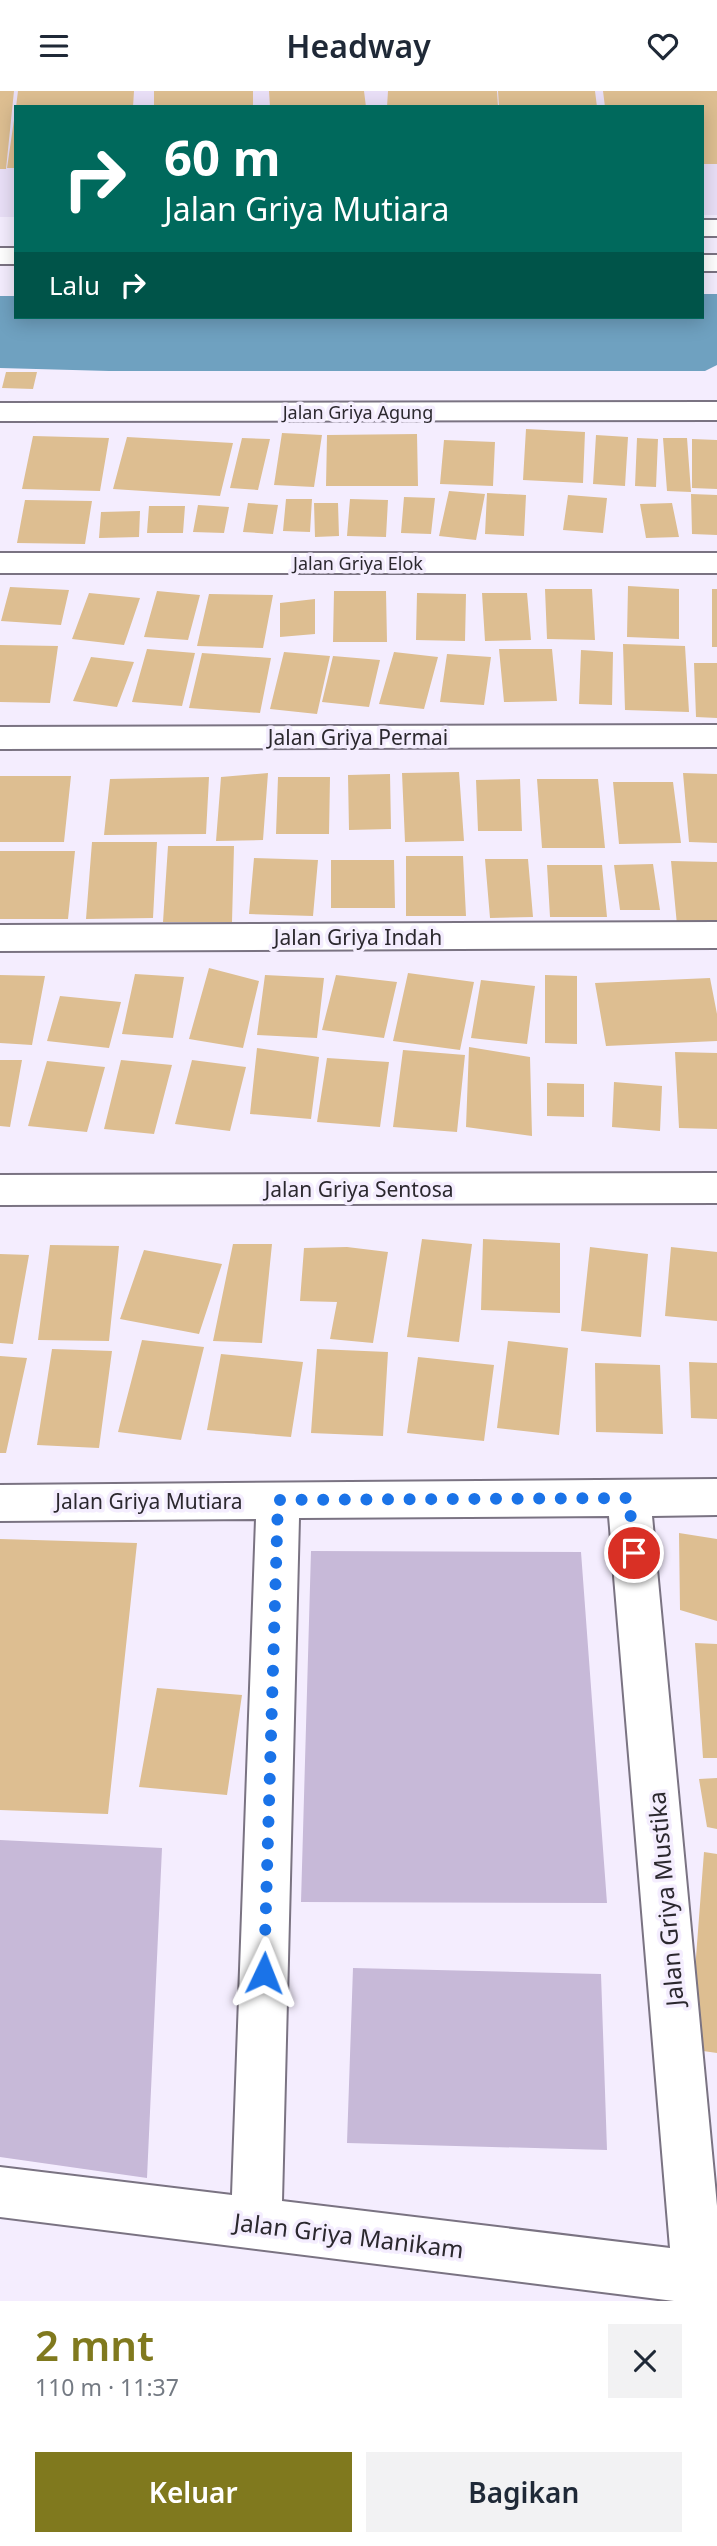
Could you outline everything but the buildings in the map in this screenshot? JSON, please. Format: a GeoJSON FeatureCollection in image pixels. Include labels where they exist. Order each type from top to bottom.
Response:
{"type":"FeatureCollection","features":[{"type":"Feature","properties":{"kind":"street","name":"Jalan Griya Agung"},"geometry":{"type":"LineString","coordinates":[[0,412],[717,411]]}},
{"type":"Feature","properties":{"kind":"street","name":"Jalan Griya Elok"},"geometry":{"type":"LineString","coordinates":[[0,563],[717,563]]}},
{"type":"Feature","properties":{"kind":"street","name":"Jalan Griya Permai"},"geometry":{"type":"LineString","coordinates":[[0,738],[717,736]]}},
{"type":"Feature","properties":{"kind":"street","name":"Jalan Griya Indah"},"geometry":{"type":"LineString","coordinates":[[0,938],[717,935]]}},
{"type":"Feature","properties":{"kind":"street","name":"Jalan Griya Sentosa"},"geometry":{"type":"LineString","coordinates":[[0,1190],[717,1188]]}},
{"type":"Feature","properties":{"kind":"street","name":"Jalan Griya Mutiara"},"geometry":{"type":"LineString","coordinates":[[0,1503],[717,1497]]}},
{"type":"Feature","properties":{"kind":"street","name":"Jalan Griya Mustika"},"geometry":{"type":"LineString","coordinates":[[629,1498],[699,2289]]}},
{"type":"Feature","properties":{"kind":"street"},"geometry":{"type":"LineString","coordinates":[[256,2224],[278,1500]]}},
{"type":"Feature","properties":{"kind":"street","name":"Jalan Griya Manikam"},"geometry":{"type":"LineString","coordinates":[[0,2192],[256,2224],[699,2289]]}},
{"type":"Feature","properties":{"kind":"shaded area"},"geometry":{"type":"Polygon","coordinates":[[[0,91],[717,91],[717,215],[704,215],[704,105],[14,105],[14,217],[0,217],[0,91]]]}},
{"type":"Feature","properties":{"kind":"shaded area"},"geometry":{"type":"Polygon","coordinates":[[[311,1551],[581,1552],[607,1903],[301,1902],[311,1551]]]}},
{"type":"Feature","properties":{"kind":"shaded area"},"geometry":{"type":"Polygon","coordinates":[[[0,1840],[162,1848],[147,2178],[0,2157],[0,1840]]]}},
{"type":"Feature","properties":{"kind":"shaded area"},"geometry":{"type":"Polygon","coordinates":[[[353,1968],[601,1974],[607,2150],[347,2143],[353,1968]]]}},
{"type":"Feature","properties":{"kind":"water"},"geometry":{"type":"Polygon","coordinates":[[[704,294],[717,294],[717,365],[705,371],[109,371],[0,368],[0,296],[14,296],[14,319],[704,319],[704,294]]]}},
{"type":"Feature","properties":{"kind":"route"},"geometry":{"type":"LineString","coordinates":[[264,1973],[278,1500],[629,1498],[634,1553]]}}]}
